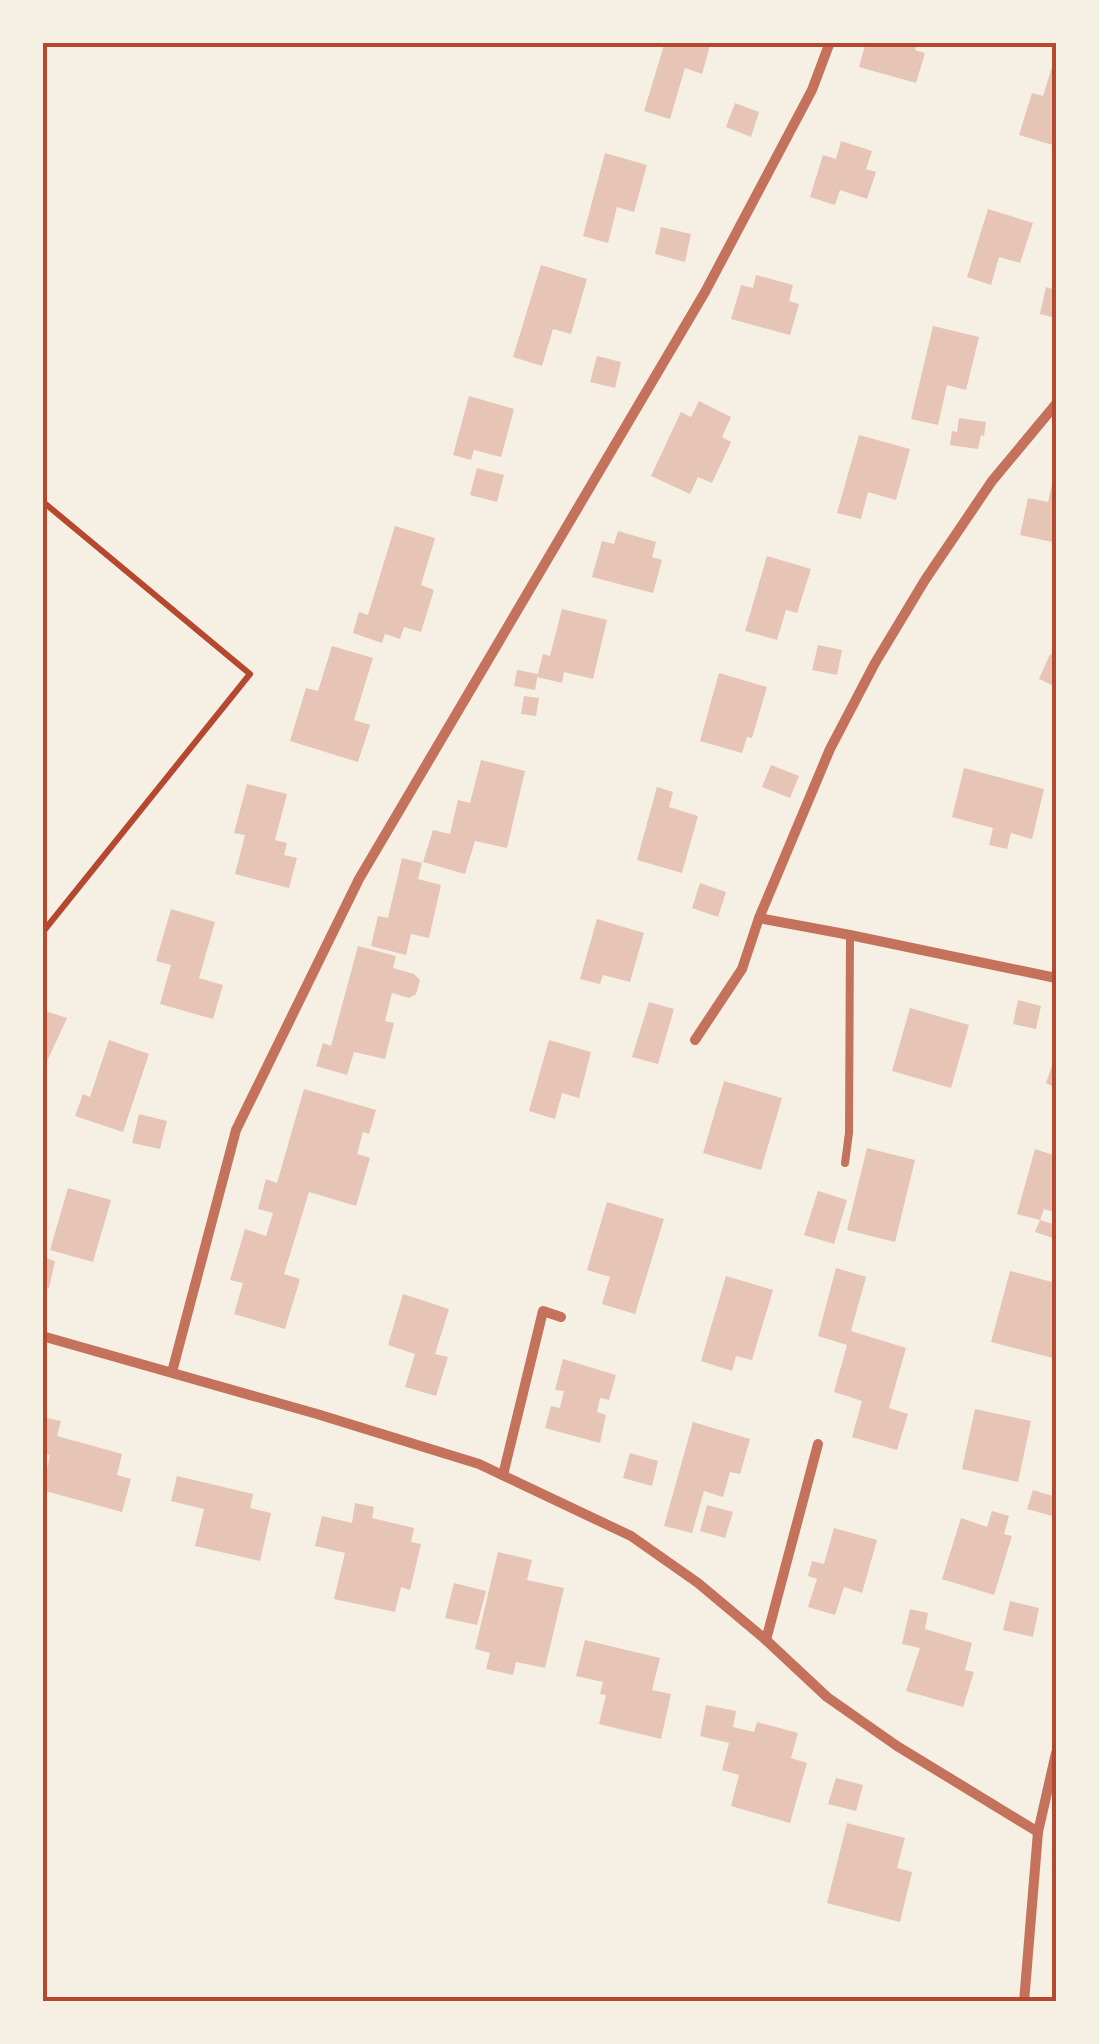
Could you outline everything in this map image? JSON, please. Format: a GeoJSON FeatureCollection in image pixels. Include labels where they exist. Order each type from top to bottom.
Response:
{"type":"FeatureCollection","features":[{"type":"Feature","properties":{"kind":"street"},"geometry":{"type":"LineString","coordinates":[[172,1372],[236,1130],[359,878],[705,292],[812,90],[830,42]]}},
{"type":"Feature","properties":{"kind":"street"},"geometry":{"type":"LineString","coordinates":[[695,1040],[742,969],[759,918],[830,749],[875,662],[992,481],[1056,404]]}},
{"type":"Feature","properties":{"kind":"street"},"geometry":{"type":"LineString","coordinates":[[759,918],[1056,978]]}},
{"type":"Feature","properties":{"kind":"street"},"geometry":{"type":"LineString","coordinates":[[502,1475],[543,1311],[561,1316]]}},
{"type":"Feature","properties":{"kind":"street"},"geometry":{"type":"LineString","coordinates":[[42,1336],[479,1464],[631,1536],[698,1583],[855,1717],[1038,1832]]}},
{"type":"Feature","properties":{"kind":"street"},"geometry":{"type":"LineString","coordinates":[[766,1640],[818,1444]]}},
{"type":"Feature","properties":{"kind":"street"},"geometry":{"type":"LineString","coordinates":[[1024,2002],[1038,1832],[1056,1753]]}},
{"type":"Feature","properties":{"kind":"lane"},"geometry":{"type":"LineString","coordinates":[[845,1162],[849,1133],[850,934]]}},
{"type":"Feature","properties":{"kind":"path"},"geometry":{"type":"LineString","coordinates":[[42,500],[250,674],[42,933]]}},
{"type":"Feature","properties":{"kind":"building"},"geometry":{"type":"Polygon","coordinates":[[[665,42],[711,42],[702,74],[685,68],[670,119],[644,111],[665,42]]]}},
{"type":"Feature","properties":{"kind":"building"},"geometry":{"type":"Polygon","coordinates":[[[866,42],[917,42],[915,50],[925,53],[916,83],[859,67],[866,42]]]}},
{"type":"Feature","properties":{"kind":"building"},"geometry":{"type":"Polygon","coordinates":[[[1052,67],[1056,69],[1056,146],[1019,135],[1032,93],[1043,96],[1052,67]]]}},
{"type":"Feature","properties":{"kind":"building"},"geometry":{"type":"Polygon","coordinates":[[[735,103],[759,112],[751,137],[726,127],[735,103]]]}},
{"type":"Feature","properties":{"kind":"building"},"geometry":{"type":"Polygon","coordinates":[[[841,141],[872,151],[866,169],[876,172],[867,199],[840,190],[835,205],[810,197],[823,155],[836,159],[841,141]]]}},
{"type":"Feature","properties":{"kind":"building"},"geometry":{"type":"Polygon","coordinates":[[[605,153],[647,165],[634,212],[617,207],[608,243],[583,236],[605,153]]]}},
{"type":"Feature","properties":{"kind":"building"},"geometry":{"type":"Polygon","coordinates":[[[988,209],[1033,223],[1020,263],[999,257],[991,285],[967,277],[988,209]]]}},
{"type":"Feature","properties":{"kind":"building"},"geometry":{"type":"Polygon","coordinates":[[[661,227],[691,234],[685,262],[655,254],[661,227]]]}},
{"type":"Feature","properties":{"kind":"building"},"geometry":{"type":"Polygon","coordinates":[[[541,265],[587,279],[571,334],[553,329],[542,366],[513,357],[541,265]]]}},
{"type":"Feature","properties":{"kind":"building"},"geometry":{"type":"Polygon","coordinates":[[[756,275],[793,285],[789,301],[799,304],[790,335],[731,319],[741,285],[753,288],[756,275]]]}},
{"type":"Feature","properties":{"kind":"building"},"geometry":{"type":"Polygon","coordinates":[[[1046,287],[1056,290],[1056,318],[1040,314],[1046,287]]]}},
{"type":"Feature","properties":{"kind":"building"},"geometry":{"type":"Polygon","coordinates":[[[933,326],[979,337],[966,390],[947,385],[938,425],[911,419],[933,326]]]}},
{"type":"Feature","properties":{"kind":"building"},"geometry":{"type":"Polygon","coordinates":[[[597,356],[621,362],[615,388],[590,382],[597,356]]]}},
{"type":"Feature","properties":{"kind":"building"},"geometry":{"type":"Polygon","coordinates":[[[469,396],[514,409],[501,457],[474,450],[471,460],[453,455],[469,396]]]}},
{"type":"Feature","properties":{"kind":"building"},"geometry":{"type":"Polygon","coordinates":[[[699,401],[731,417],[722,437],[731,442],[712,483],[698,477],[690,494],[651,476],[681,412],[691,417],[699,401]]]}},
{"type":"Feature","properties":{"kind":"building"},"geometry":{"type":"Polygon","coordinates":[[[959,418],[986,422],[978,449],[950,445],[959,418]]]}},
{"type":"Feature","properties":{"kind":"building"},"geometry":{"type":"Polygon","coordinates":[[[859,435],[910,449],[896,500],[868,492],[861,519],[837,513],[859,435]]]}},
{"type":"Feature","properties":{"kind":"building"},"geometry":{"type":"Polygon","coordinates":[[[477,468],[504,475],[497,502],[470,495],[477,468]]]}},
{"type":"Feature","properties":{"kind":"building"},"geometry":{"type":"Polygon","coordinates":[[[1055,471],[1056,520],[1052,542],[1020,535],[1028,498],[1048,502],[1055,471]]]}},
{"type":"Feature","properties":{"kind":"building"},"geometry":{"type":"Polygon","coordinates":[[[395,526],[435,538],[421,585],[434,590],[421,632],[404,627],[400,639],[385,634],[382,643],[353,633],[359,612],[368,615],[395,526]]]}},
{"type":"Feature","properties":{"kind":"building"},"geometry":{"type":"Polygon","coordinates":[[[618,531],[656,542],[652,557],[662,560],[653,593],[592,577],[602,541],[614,544],[618,531]]]}},
{"type":"Feature","properties":{"kind":"building"},"geometry":{"type":"Polygon","coordinates":[[[767,556],[811,569],[797,613],[786,610],[777,640],[745,631],[767,556]]]}},
{"type":"Feature","properties":{"kind":"building"},"geometry":{"type":"Polygon","coordinates":[[[562,609],[607,620],[593,679],[564,672],[562,683],[537,677],[543,654],[550,656],[562,609]]]}},
{"type":"Feature","properties":{"kind":"building"},"geometry":{"type":"Polygon","coordinates":[[[818,645],[842,650],[837,675],[812,670],[818,645]]]}},
{"type":"Feature","properties":{"kind":"building"},"geometry":{"type":"Polygon","coordinates":[[[332,646],[373,658],[354,720],[370,725],[358,762],[290,741],[306,688],[318,691],[332,646]]]}},
{"type":"Feature","properties":{"kind":"building"},"geometry":{"type":"Polygon","coordinates":[[[1050,654],[1056,657],[1054,686],[1039,679],[1050,654]]]}},
{"type":"Feature","properties":{"kind":"building"},"geometry":{"type":"Polygon","coordinates":[[[517,670],[538,674],[535,690],[514,686],[517,670]]]}},
{"type":"Feature","properties":{"kind":"building"},"geometry":{"type":"Polygon","coordinates":[[[719,673],[767,687],[752,738],[747,737],[742,753],[700,741],[719,673]]]}},
{"type":"Feature","properties":{"kind":"building"},"geometry":{"type":"Polygon","coordinates":[[[524,696],[539,698],[536,716],[521,714],[524,696]]]}},
{"type":"Feature","properties":{"kind":"building"},"geometry":{"type":"Polygon","coordinates":[[[481,760],[525,771],[507,848],[475,841],[465,874],[423,862],[433,830],[450,834],[458,800],[470,803],[481,760]]]}},
{"type":"Feature","properties":{"kind":"building"},"geometry":{"type":"Polygon","coordinates":[[[771,765],[799,776],[790,798],[762,787],[771,765]]]}},
{"type":"Feature","properties":{"kind":"building"},"geometry":{"type":"Polygon","coordinates":[[[964,768],[1044,789],[1032,839],[1011,833],[1007,849],[989,845],[993,828],[952,817],[964,768]]]}},
{"type":"Feature","properties":{"kind":"building"},"geometry":{"type":"Polygon","coordinates":[[[247,784],[287,794],[275,840],[287,843],[284,855],[297,858],[289,888],[235,874],[245,835],[234,833],[247,784]]]}},
{"type":"Feature","properties":{"kind":"building"},"geometry":{"type":"Polygon","coordinates":[[[657,787],[673,792],[669,807],[698,816],[682,873],[637,860],[657,787]]]}},
{"type":"Feature","properties":{"kind":"building"},"geometry":{"type":"Polygon","coordinates":[[[402,858],[422,863],[418,879],[441,885],[429,938],[411,934],[406,955],[371,946],[378,916],[388,918],[402,858]]]}},
{"type":"Feature","properties":{"kind":"building"},"geometry":{"type":"Polygon","coordinates":[[[700,883],[726,892],[718,917],[692,908],[700,883]]]}},
{"type":"Feature","properties":{"kind":"building"},"geometry":{"type":"Polygon","coordinates":[[[171,909],[215,922],[199,978],[223,985],[213,1019],[160,1004],[171,965],[156,961],[171,909]]]}},
{"type":"Feature","properties":{"kind":"building"},"geometry":{"type":"Polygon","coordinates":[[[597,919],[644,933],[630,982],[603,975],[600,984],[580,979],[597,919]]]}},
{"type":"Feature","properties":{"kind":"building"},"geometry":{"type":"Polygon","coordinates":[[[358,946],[396,956],[393,968],[414,974],[420,980],[416,994],[409,998],[392,993],[385,1021],[394,1023],[385,1059],[354,1052],[347,1075],[316,1066],[323,1043],[331,1046],[358,946]]]}},
{"type":"Feature","properties":{"kind":"building"},"geometry":{"type":"Polygon","coordinates":[[[1018,1000],[1041,1006],[1036,1029],[1013,1024],[1018,1000]]]}},
{"type":"Feature","properties":{"kind":"building"},"geometry":{"type":"Polygon","coordinates":[[[649,1002],[674,1009],[658,1064],[632,1057],[649,1002]]]}},
{"type":"Feature","properties":{"kind":"building"},"geometry":{"type":"Polygon","coordinates":[[[910,1008],[969,1025],[951,1088],[892,1071],[910,1008]]]}},
{"type":"Feature","properties":{"kind":"building"},"geometry":{"type":"Polygon","coordinates":[[[42,1010],[67,1018],[42,1072],[42,1010]]]}},
{"type":"Feature","properties":{"kind":"building"},"geometry":{"type":"Polygon","coordinates":[[[109,1040],[149,1054],[123,1132],[75,1116],[83,1094],[90,1097],[109,1040]]]}},
{"type":"Feature","properties":{"kind":"building"},"geometry":{"type":"Polygon","coordinates":[[[549,1040],[591,1052],[579,1098],[562,1093],[555,1119],[529,1111],[549,1040]]]}},
{"type":"Feature","properties":{"kind":"building"},"geometry":{"type":"Polygon","coordinates":[[[1056,1054],[1056,1088],[1046,1083],[1056,1054]]]}},
{"type":"Feature","properties":{"kind":"building"},"geometry":{"type":"Polygon","coordinates":[[[724,1081],[782,1098],[761,1170],[703,1153],[724,1081]]]}},
{"type":"Feature","properties":{"kind":"building"},"geometry":{"type":"Polygon","coordinates":[[[304,1089],[376,1110],[369,1134],[363,1132],[357,1154],[370,1158],[356,1206],[309,1192],[284,1274],[300,1279],[285,1329],[234,1314],[243,1283],[230,1280],[245,1229],[266,1236],[273,1213],[258,1209],[266,1179],[277,1183],[304,1089]]]}},
{"type":"Feature","properties":{"kind":"building"},"geometry":{"type":"Polygon","coordinates":[[[139,1114],[167,1121],[160,1149],[132,1143],[139,1114]]]}},
{"type":"Feature","properties":{"kind":"building"},"geometry":{"type":"Polygon","coordinates":[[[867,1148],[915,1160],[895,1242],[847,1230],[867,1148]]]}},
{"type":"Feature","properties":{"kind":"building"},"geometry":{"type":"Polygon","coordinates":[[[1035,1149],[1056,1156],[1056,1213],[1044,1209],[1040,1220],[1017,1214],[1035,1149]]]}},
{"type":"Feature","properties":{"kind":"building"},"geometry":{"type":"Polygon","coordinates":[[[68,1188],[111,1200],[93,1262],[50,1250],[68,1188]]]}},
{"type":"Feature","properties":{"kind":"building"},"geometry":{"type":"Polygon","coordinates":[[[818,1191],[847,1200],[834,1244],[804,1235],[818,1191]]]}},
{"type":"Feature","properties":{"kind":"building"},"geometry":{"type":"Polygon","coordinates":[[[607,1202],[664,1219],[635,1314],[602,1304],[610,1277],[587,1270],[607,1202]]]}},
{"type":"Feature","properties":{"kind":"building"},"geometry":{"type":"Polygon","coordinates":[[[1040,1220],[1056,1225],[1056,1239],[1035,1232],[1040,1220]]]}},
{"type":"Feature","properties":{"kind":"building"},"geometry":{"type":"Polygon","coordinates":[[[42,1257],[55,1261],[49,1288],[42,1286],[42,1257]]]}},
{"type":"Feature","properties":{"kind":"building"},"geometry":{"type":"Polygon","coordinates":[[[836,1268],[866,1277],[851,1331],[906,1348],[889,1408],[908,1414],[897,1450],[852,1437],[862,1401],[834,1392],[847,1345],[818,1336],[836,1268]]]}},
{"type":"Feature","properties":{"kind":"building"},"geometry":{"type":"Polygon","coordinates":[[[1010,1271],[1056,1283],[1053,1358],[991,1342],[1010,1271]]]}},
{"type":"Feature","properties":{"kind":"building"},"geometry":{"type":"Polygon","coordinates":[[[726,1276],[773,1290],[752,1360],[736,1356],[732,1371],[701,1361],[726,1276]]]}},
{"type":"Feature","properties":{"kind":"building"},"geometry":{"type":"Polygon","coordinates":[[[403,1294],[449,1309],[435,1354],[448,1357],[436,1396],[405,1387],[415,1354],[388,1345],[403,1294]]]}},
{"type":"Feature","properties":{"kind":"building"},"geometry":{"type":"Polygon","coordinates":[[[563,1359],[616,1375],[609,1400],[600,1398],[597,1412],[606,1415],[600,1443],[545,1428],[551,1406],[560,1408],[564,1391],[555,1390],[563,1359]]]}},
{"type":"Feature","properties":{"kind":"building"},"geometry":{"type":"Polygon","coordinates":[[[975,1409],[1031,1421],[1018,1482],[962,1469],[975,1409]]]}},
{"type":"Feature","properties":{"kind":"building"},"geometry":{"type":"Polygon","coordinates":[[[42,1417],[61,1421],[57,1436],[122,1454],[117,1475],[131,1479],[122,1512],[42,1490],[50,1455],[42,1453],[42,1417]]]}},
{"type":"Feature","properties":{"kind":"building"},"geometry":{"type":"Polygon","coordinates":[[[693,1422],[750,1439],[740,1474],[730,1472],[723,1497],[704,1491],[692,1533],[664,1526],[693,1422]]]}},
{"type":"Feature","properties":{"kind":"building"},"geometry":{"type":"Polygon","coordinates":[[[630,1453],[658,1461],[652,1486],[623,1478],[630,1453]]]}},
{"type":"Feature","properties":{"kind":"building"},"geometry":{"type":"Polygon","coordinates":[[[177,1476],[253,1494],[250,1508],[271,1513],[260,1561],[195,1546],[204,1509],[171,1501],[177,1476]]]}},
{"type":"Feature","properties":{"kind":"building"},"geometry":{"type":"Polygon","coordinates":[[[1033,1490],[1056,1497],[1056,1517],[1027,1509],[1033,1490]]]}},
{"type":"Feature","properties":{"kind":"building"},"geometry":{"type":"Polygon","coordinates":[[[355,1503],[374,1507],[372,1518],[414,1528],[411,1542],[421,1544],[410,1590],[401,1587],[395,1612],[334,1599],[345,1553],[315,1546],[322,1516],[352,1523],[355,1503]]]}},
{"type":"Feature","properties":{"kind":"building"},"geometry":{"type":"Polygon","coordinates":[[[707,1505],[733,1512],[725,1538],[700,1531],[707,1505]]]}},
{"type":"Feature","properties":{"kind":"building"},"geometry":{"type":"Polygon","coordinates":[[[992,1511],[1009,1516],[1004,1534],[1012,1536],[994,1595],[942,1579],[961,1518],[987,1527],[992,1511]]]}},
{"type":"Feature","properties":{"kind":"building"},"geometry":{"type":"Polygon","coordinates":[[[834,1528],[877,1540],[862,1593],[844,1587],[835,1615],[808,1607],[817,1579],[808,1576],[812,1561],[824,1564],[834,1528]]]}},
{"type":"Feature","properties":{"kind":"building"},"geometry":{"type":"Polygon","coordinates":[[[498,1552],[532,1560],[527,1580],[564,1588],[545,1668],[516,1662],[513,1675],[486,1669],[490,1653],[475,1649],[498,1552]]]}},
{"type":"Feature","properties":{"kind":"building"},"geometry":{"type":"Polygon","coordinates":[[[454,1583],[486,1591],[477,1625],[445,1618],[454,1583]]]}},
{"type":"Feature","properties":{"kind":"building"},"geometry":{"type":"Polygon","coordinates":[[[1010,1601],[1039,1608],[1033,1637],[1003,1630],[1010,1601]]]}},
{"type":"Feature","properties":{"kind":"building"},"geometry":{"type":"Polygon","coordinates":[[[910,1609],[928,1613],[925,1629],[972,1643],[965,1670],[974,1672],[963,1707],[906,1691],[920,1648],[902,1644],[910,1609]]]}},
{"type":"Feature","properties":{"kind":"building"},"geometry":{"type":"Polygon","coordinates":[[[585,1640],[660,1658],[652,1690],[671,1694],[661,1739],[599,1724],[606,1695],[600,1694],[603,1682],[576,1676],[585,1640]]]}},
{"type":"Feature","properties":{"kind":"building"},"geometry":{"type":"Polygon","coordinates":[[[706,1705],[736,1711],[733,1727],[754,1732],[757,1722],[798,1733],[791,1758],[807,1763],[790,1823],[731,1806],[739,1775],[722,1770],[729,1743],[700,1736],[706,1705]]]}},
{"type":"Feature","properties":{"kind":"building"},"geometry":{"type":"Polygon","coordinates":[[[836,1778],[863,1785],[856,1811],[828,1804],[836,1778]]]}},
{"type":"Feature","properties":{"kind":"building"},"geometry":{"type":"Polygon","coordinates":[[[847,1823],[905,1838],[897,1868],[912,1872],[900,1922],[827,1903],[847,1823]]]}}]}
